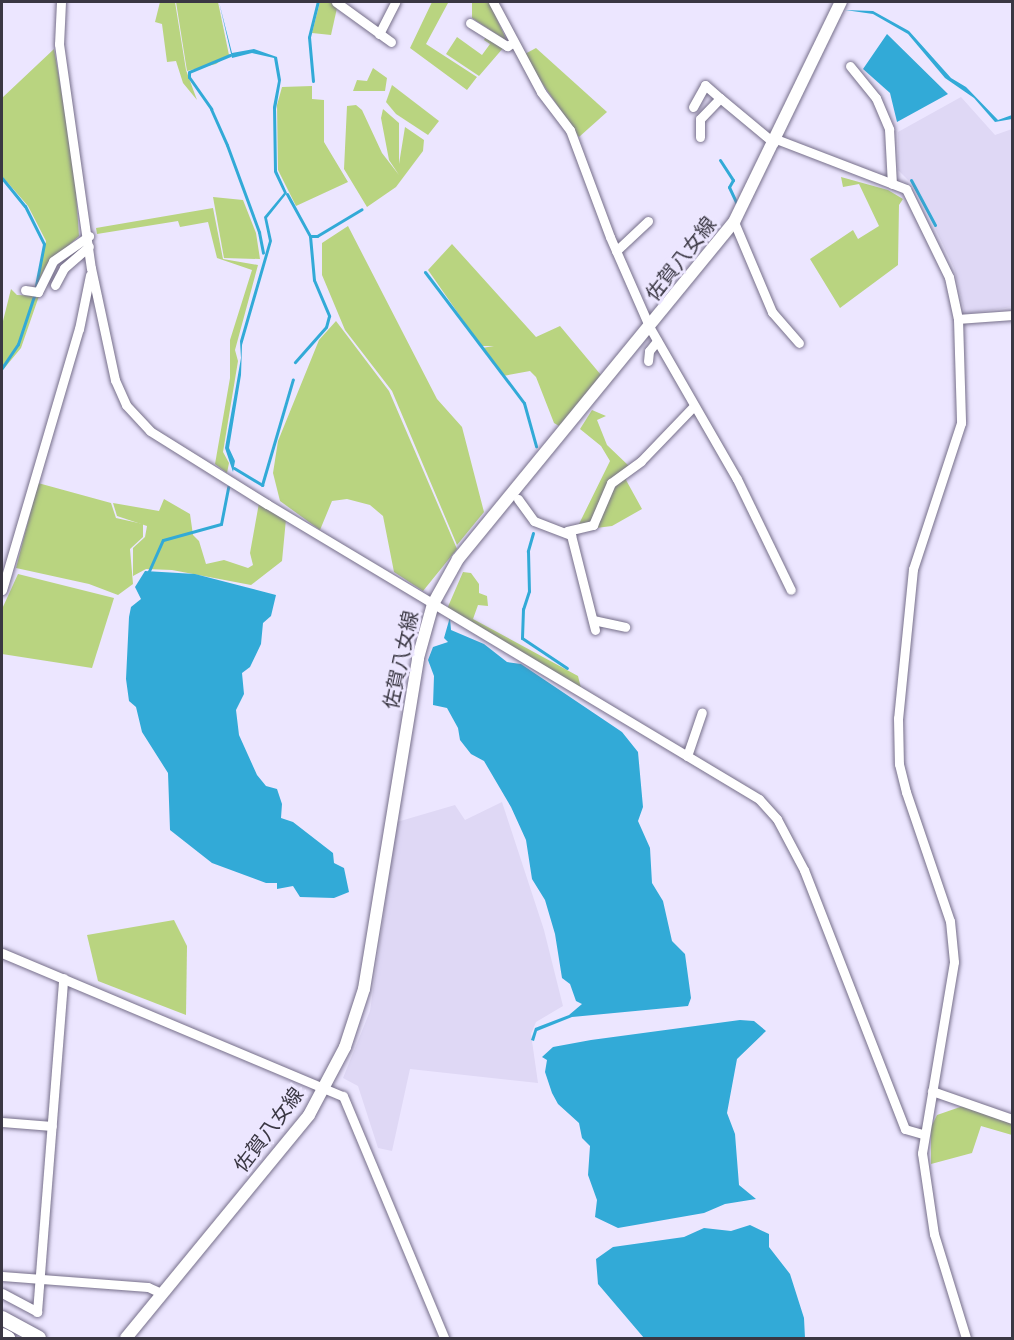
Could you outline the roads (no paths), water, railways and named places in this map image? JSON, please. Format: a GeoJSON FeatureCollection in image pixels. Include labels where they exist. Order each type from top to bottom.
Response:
{"type":"FeatureCollection","features":[{"type":"Feature","properties":{"kind":"highway"},"geometry":{"type":"LineString","coordinates":[[2,1318],[39,1338]]}},
{"type":"Feature","properties":{"kind":"highway"},"geometry":{"type":"LineString","coordinates":[[2,1335],[8,1338]]}},
{"type":"Feature","properties":{"kind":"main road","name":"佐賀八女線"},"geometry":{"type":"LineString","coordinates":[[126,1338],[160,1293],[285,1146],[324,1087],[345,1047],[364,989],[418,658],[433,604],[458,559],[650,328],[734,222],[841,2]]}},
{"type":"Feature","properties":{"kind":"street"},"geometry":{"type":"LineString","coordinates":[[61,2],[58,44],[89,241],[91,268],[115,380],[126,405],[150,431],[759,799],[777,819],[804,870],[905,1129],[923,1134]]}},
{"type":"Feature","properties":{"kind":"street"},"geometry":{"type":"LineString","coordinates":[[336,2],[391,42]]}},
{"type":"Feature","properties":{"kind":"street"},"geometry":{"type":"LineString","coordinates":[[379,34],[395,2]]}},
{"type":"Feature","properties":{"kind":"street"},"geometry":{"type":"LineString","coordinates":[[493,2],[513,43],[570,130],[616,251],[650,328],[737,479],[791,590]]}},
{"type":"Feature","properties":{"kind":"street"},"geometry":{"type":"LineString","coordinates":[[470,23],[507,46],[513,43]]}},
{"type":"Feature","properties":{"kind":"street"},"geometry":{"type":"LineString","coordinates":[[850,66],[876,98],[889,129],[892,184]]}},
{"type":"Feature","properties":{"kind":"street"},"geometry":{"type":"LineString","coordinates":[[693,107],[705,85],[775,141],[892,184],[910,194],[949,277],[958,319],[961,423],[913,569],[898,718],[900,764],[906,792],[950,921],[954,962],[923,1134],[924,1185],[934,1234],[966,1338]]}},
{"type":"Feature","properties":{"kind":"street"},"geometry":{"type":"LineString","coordinates":[[699,137],[700,119],[720,98]]}},
{"type":"Feature","properties":{"kind":"street"},"geometry":{"type":"LineString","coordinates":[[616,251],[648,221]]}},
{"type":"Feature","properties":{"kind":"street"},"geometry":{"type":"LineString","coordinates":[[734,222],[772,312],[799,343]]}},
{"type":"Feature","properties":{"kind":"street"},"geometry":{"type":"LineString","coordinates":[[55,285],[64,268],[89,241]]}},
{"type":"Feature","properties":{"kind":"street"},"geometry":{"type":"LineString","coordinates":[[25,290],[38,292],[53,261],[89,241]]}},
{"type":"Feature","properties":{"kind":"street"},"geometry":{"type":"LineString","coordinates":[[2,590],[79,329],[91,268]]}},
{"type":"Feature","properties":{"kind":"street"},"geometry":{"type":"LineString","coordinates":[[958,319],[1012,315]]}},
{"type":"Feature","properties":{"kind":"street"},"geometry":{"type":"LineString","coordinates":[[648,361],[649,351],[657,341]]}},
{"type":"Feature","properties":{"kind":"street"},"geometry":{"type":"LineString","coordinates":[[518,499],[534,521],[567,531],[594,525],[611,483],[641,461],[693,406]]}},
{"type":"Feature","properties":{"kind":"street"},"geometry":{"type":"LineString","coordinates":[[567,531],[595,624],[602,638]]}},
{"type":"Feature","properties":{"kind":"street"},"geometry":{"type":"LineString","coordinates":[[595,624],[625,627]]}},
{"type":"Feature","properties":{"kind":"street"},"geometry":{"type":"LineString","coordinates":[[687,756],[702,711]]}},
{"type":"Feature","properties":{"kind":"street"},"geometry":{"type":"LineString","coordinates":[[2,953],[63,978],[92,985],[343,1096],[444,1338]]}},
{"type":"Feature","properties":{"kind":"street"},"geometry":{"type":"LineString","coordinates":[[2,1293],[37,1312],[63,978]]}},
{"type":"Feature","properties":{"kind":"street"},"geometry":{"type":"LineString","coordinates":[[932,1091],[1012,1119]]}},
{"type":"Feature","properties":{"kind":"street"},"geometry":{"type":"LineString","coordinates":[[2,1122],[52,1126]]}},
{"type":"Feature","properties":{"kind":"street"},"geometry":{"type":"LineString","coordinates":[[2,1276],[148,1287],[160,1293]]}},
{"type":"Feature","properties":{"kind":"water"},"geometry":{"type":"Polygon","coordinates":[[[219,2],[232,53],[254,49],[277,57],[281,80],[276,109],[277,171],[287,193],[267,218],[272,241],[242,345],[241,375],[229,448],[235,461],[233,472],[225,448],[241,358],[240,341],[269,241],[264,217],[284,193],[274,172],[273,107],[278,81],[274,58],[252,53],[232,58],[219,2]]]}},
{"type":"Feature","properties":{"kind":"water"},"geometry":{"type":"Polygon","coordinates":[[[845,10],[873,11],[909,31],[951,78],[966,87],[998,120],[1012,115],[1012,119],[995,122],[974,98],[945,78],[908,34],[873,14],[845,10]]]}},
{"type":"Feature","properties":{"kind":"water"},"geometry":{"type":"Polygon","coordinates":[[[887,34],[948,94],[897,122],[890,93],[863,69],[887,34]]]}},
{"type":"Feature","properties":{"kind":"water"},"geometry":{"type":"Polygon","coordinates":[[[145,571],[195,574],[276,595],[271,616],[263,623],[261,644],[250,667],[242,673],[244,694],[236,710],[239,735],[257,775],[266,786],[277,789],[282,804],[281,818],[293,822],[333,853],[334,863],[344,868],[349,892],[334,898],[300,897],[293,886],[277,889],[277,883],[266,883],[212,863],[170,830],[168,773],[142,732],[136,707],[129,701],[126,679],[129,617],[131,607],[141,599],[135,587],[145,571]]]}},
{"type":"Feature","properties":{"kind":"water"},"geometry":{"type":"Polygon","coordinates":[[[450,617],[451,630],[484,644],[507,662],[521,664],[622,732],[638,752],[643,807],[638,821],[650,848],[652,883],[663,901],[672,941],[685,954],[691,998],[688,1006],[572,1017],[537,1031],[534,1041],[531,1040],[535,1028],[569,1015],[582,1004],[576,1001],[570,984],[562,978],[555,934],[545,900],[532,879],[526,840],[511,807],[484,761],[471,754],[460,740],[458,728],[447,708],[433,705],[434,676],[428,660],[433,647],[448,642],[444,638],[450,617]]]}},
{"type":"Feature","properties":{"kind":"water"},"geometry":{"type":"Polygon","coordinates":[[[740,1020],[754,1021],[766,1031],[737,1059],[727,1113],[735,1134],[739,1185],[756,1199],[725,1204],[704,1213],[618,1228],[595,1217],[597,1200],[588,1175],[590,1146],[582,1138],[579,1123],[558,1104],[552,1093],[545,1072],[547,1060],[542,1057],[553,1047],[740,1020]]]}},
{"type":"Feature","properties":{"kind":"water"},"geometry":{"type":"Polygon","coordinates":[[[750,1225],[769,1234],[769,1247],[790,1274],[804,1318],[805,1338],[644,1338],[598,1284],[596,1259],[613,1247],[684,1237],[704,1228],[731,1231],[750,1225]]]}},
{"type":"Feature","properties":{"kind":"waterway"},"geometry":{"type":"LineString","coordinates":[[313,81],[309,37],[318,2]]}},
{"type":"Feature","properties":{"kind":"waterway"},"geometry":{"type":"LineString","coordinates":[[230,55],[189,72],[189,77],[211,109],[227,145],[259,232],[263,253]]}},
{"type":"Feature","properties":{"kind":"waterway"},"geometry":{"type":"LineString","coordinates":[[720,160],[733,180],[729,187],[736,202]]}},
{"type":"Feature","properties":{"kind":"waterway"},"geometry":{"type":"LineString","coordinates":[[2,178],[25,206],[44,244],[34,296],[18,344],[2,368]]}},
{"type":"Feature","properties":{"kind":"waterway"},"geometry":{"type":"LineString","coordinates":[[911,180],[935,225]]}},
{"type":"Feature","properties":{"kind":"waterway"},"geometry":{"type":"LineString","coordinates":[[287,194],[310,236],[314,280],[329,316],[326,327],[295,362]]}},
{"type":"Feature","properties":{"kind":"waterway"},"geometry":{"type":"LineString","coordinates":[[310,236],[317,236],[362,209]]}},
{"type":"Feature","properties":{"kind":"waterway"},"geometry":{"type":"LineString","coordinates":[[425,272],[524,403],[536,446]]}},
{"type":"Feature","properties":{"kind":"waterway"},"geometry":{"type":"LineString","coordinates":[[234,468],[262,485],[293,379]]}},
{"type":"Feature","properties":{"kind":"waterway"},"geometry":{"type":"LineString","coordinates":[[149,571],[163,540],[221,524],[228,487]]}},
{"type":"Feature","properties":{"kind":"waterway"},"geometry":{"type":"LineString","coordinates":[[533,533],[528,551],[529,591],[523,609],[522,638],[567,668]]}}]}
